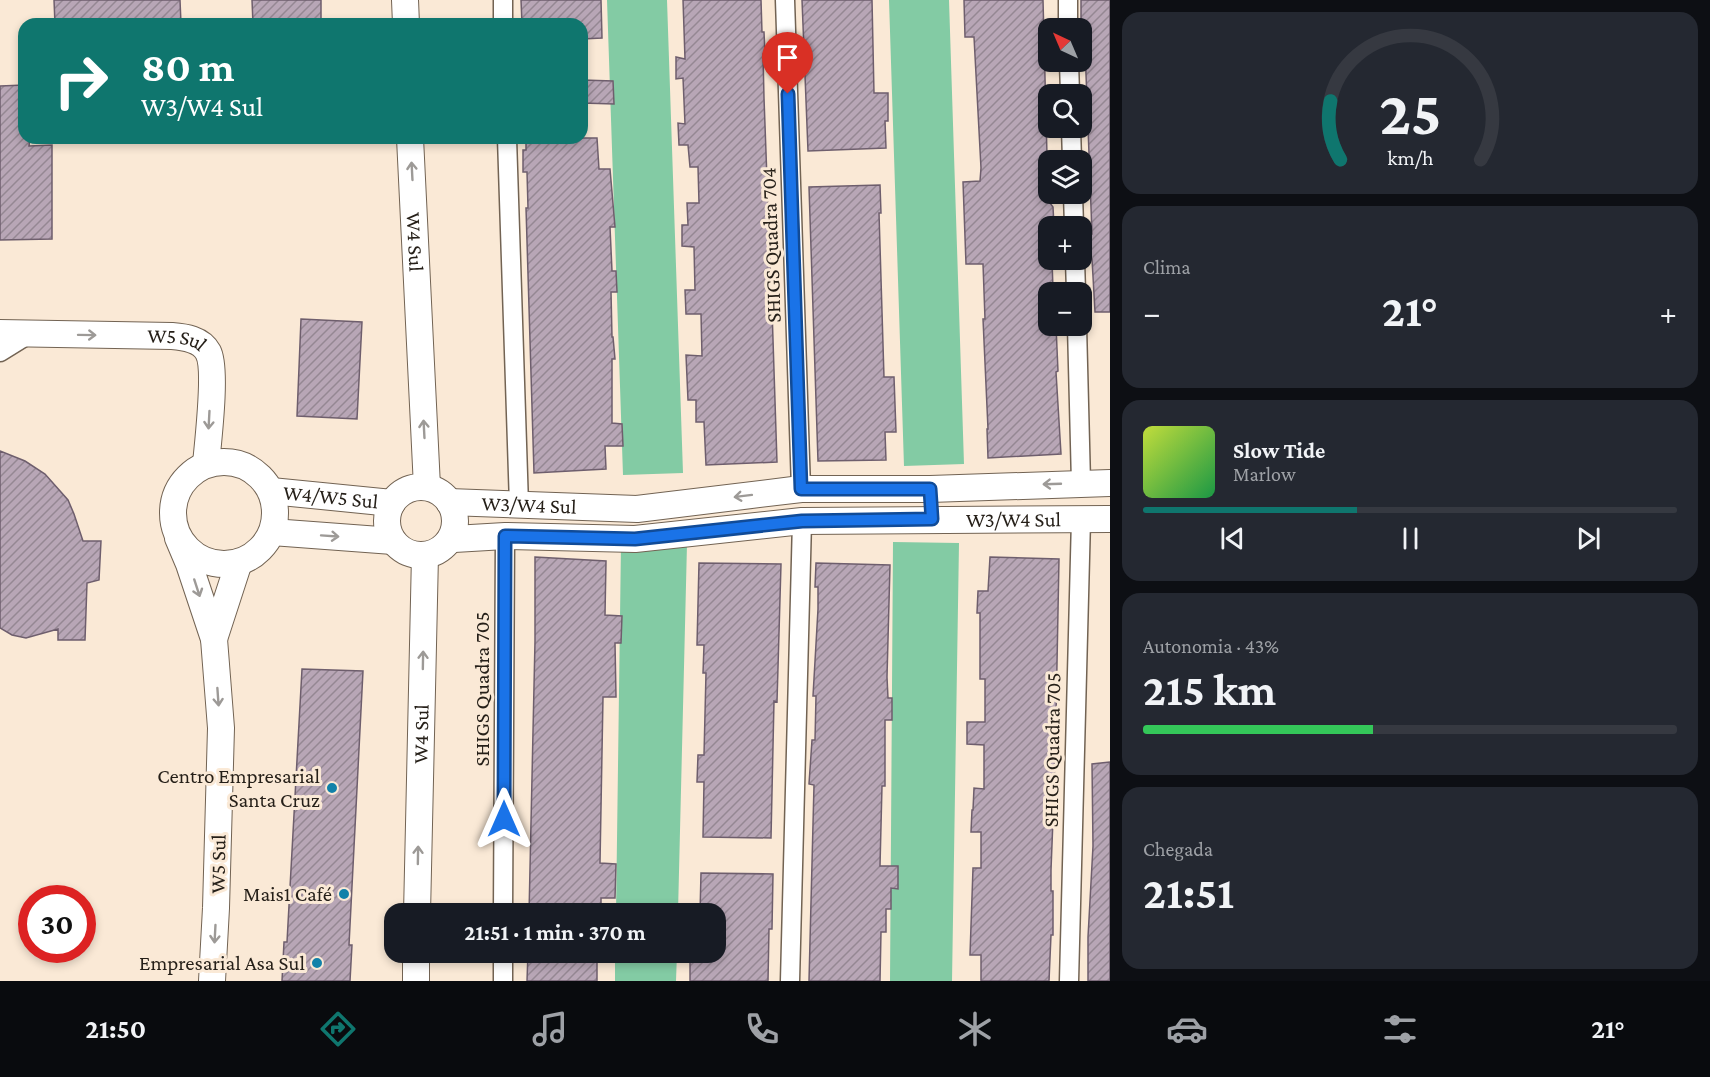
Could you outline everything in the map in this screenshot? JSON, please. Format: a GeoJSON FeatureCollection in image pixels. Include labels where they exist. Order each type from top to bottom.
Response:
{"type":"FeatureCollection","features":[{"type":"Feature","properties":{"kind":"main road"},"geometry":{"type":"LineString","coordinates":[[405,0],[406,18]]}},
{"type":"Feature","properties":{"kind":"main road","name":"W4 Sul"},"geometry":{"type":"LineString","coordinates":[[410,144],[427,487]]}},
{"type":"Feature","properties":{"kind":"main road","name":"W5 Sul"},"geometry":{"type":"LineString","coordinates":[[0,333],[178,337],[201,343],[209,352],[212,370],[206,464]]}},
{"type":"Feature","properties":{"kind":"main road"},"geometry":{"type":"LineString","coordinates":[[222,461],[237,462],[250,468],[262,478],[271,491],[275,504],[272,532],[264,545],[253,555],[239,562],[213,564],[193,555],[178,538],[172,517],[175,495],[188,476],[206,464],[222,461]]}},
{"type":"Feature","properties":{"kind":"main road","name":"W3/W4 Sul"},"geometry":{"type":"LineString","coordinates":[[450,502],[637,509],[801,489],[930,489],[1110,483]]}},
{"type":"Feature","properties":{"kind":"main road"},"geometry":{"type":"LineString","coordinates":[[427,487],[435,490],[450,502],[455,522],[449,541],[442,548],[425,555],[407,552],[393,541],[387,522],[388,512],[392,503],[407,490],[427,487]]}},
{"type":"Feature","properties":{"kind":"main road"},"geometry":{"type":"LineString","coordinates":[[930,489],[932,519]]}},
{"type":"Feature","properties":{"kind":"main road","name":"W4/W5 Sul"},"geometry":{"type":"LineString","coordinates":[[271,491],[392,503]]}},
{"type":"Feature","properties":{"kind":"main road"},"geometry":{"type":"LineString","coordinates":[[635,539],[637,509]]}},
{"type":"Feature","properties":{"kind":"main road","name":"W3/W4 Sul"},"geometry":{"type":"LineString","coordinates":[[449,541],[505,536],[635,539],[802,521],[1110,519]]}},
{"type":"Feature","properties":{"kind":"main road","name":"W4/W5 Sul"},"geometry":{"type":"LineString","coordinates":[[272,532],[393,541]]}},
{"type":"Feature","properties":{"kind":"main road","name":"W5 Sul"},"geometry":{"type":"LineString","coordinates":[[178,538],[214,639],[221,728],[212,981]]}},
{"type":"Feature","properties":{"kind":"main road","name":"W4 Sul"},"geometry":{"type":"LineString","coordinates":[[417,903],[425,555]]}},
{"type":"Feature","properties":{"kind":"main road","name":"W5 Sul"},"geometry":{"type":"LineString","coordinates":[[214,639],[239,562]]}},
{"type":"Feature","properties":{"kind":"main road"},"geometry":{"type":"LineString","coordinates":[[416,963],[416,981]]}},
{"type":"Feature","properties":{"kind":"street"},"geometry":{"type":"LineString","coordinates":[[503,0],[503,18]]}},
{"type":"Feature","properties":{"kind":"street","name":"SHIGS Quadra 704"},"geometry":{"type":"LineString","coordinates":[[785,0],[801,489]]}},
{"type":"Feature","properties":{"kind":"street"},"geometry":{"type":"LineString","coordinates":[[1068,0],[1068,18]]}},
{"type":"Feature","properties":{"kind":"street"},"geometry":{"type":"LineString","coordinates":[[507,144],[519,505]]}},
{"type":"Feature","properties":{"kind":"street"},"geometry":{"type":"LineString","coordinates":[[0,352],[29,334]]}},
{"type":"Feature","properties":{"kind":"street"},"geometry":{"type":"LineString","coordinates":[[1077,336],[1081,483]]}},
{"type":"Feature","properties":{"kind":"street","name":"SHIGS Quadra 705"},"geometry":{"type":"LineString","coordinates":[[1069,981],[1081,519]]}},
{"type":"Feature","properties":{"kind":"street"},"geometry":{"type":"LineString","coordinates":[[790,981],[802,521]]}},
{"type":"Feature","properties":{"kind":"street","name":"SHIGS Quadra 705"},"geometry":{"type":"LineString","coordinates":[[503,903],[505,536]]}},
{"type":"Feature","properties":{"kind":"street"},"geometry":{"type":"LineString","coordinates":[[503,963],[503,981]]}},
{"type":"Feature","properties":{"kind":"green space"},"geometry":{"type":"Polygon","coordinates":[[[607,0],[667,0],[683,473],[623,475],[607,0]]]}},
{"type":"Feature","properties":{"kind":"green space"},"geometry":{"type":"Polygon","coordinates":[[[889,0],[949,0],[964,464],[904,466],[889,0]]]}},
{"type":"Feature","properties":{"kind":"green space"},"geometry":{"type":"Polygon","coordinates":[[[893,542],[959,543],[952,981],[890,981],[893,542]]]}},
{"type":"Feature","properties":{"kind":"green space"},"geometry":{"type":"Polygon","coordinates":[[[621,544],[687,544],[678,903],[616,903],[621,544]]]}},
{"type":"Feature","properties":{"kind":"green space"},"geometry":{"type":"Polygon","coordinates":[[[615,963],[677,963],[676,981],[615,981],[615,963]]]}},
{"type":"Feature","properties":{"kind":"building"},"geometry":{"type":"Polygon","coordinates":[[[54,0],[180,0],[181,18],[55,18],[54,0]]]}},
{"type":"Feature","properties":{"kind":"building"},"geometry":{"type":"Polygon","coordinates":[[[252,0],[321,0],[321,18],[253,18],[252,0]]]}},
{"type":"Feature","properties":{"kind":"building"},"geometry":{"type":"Polygon","coordinates":[[[521,0],[601,0],[602,38],[588,39],[588,18],[522,18],[521,0]]]}},
{"type":"Feature","properties":{"kind":"building"},"geometry":{"type":"Polygon","coordinates":[[[683,0],[761,0],[765,54],[763,54],[764,98],[771,288],[773,288],[774,309],[772,309],[777,462],[706,465],[704,422],[696,422],[696,400],[688,400],[686,355],[702,356],[701,314],[686,314],[685,290],[695,290],[694,247],[682,246],[682,225],[688,225],[687,203],[699,203],[698,167],[690,167],[688,145],[679,145],[678,123],[685,124],[683,78],[676,79],[676,57],[685,59],[683,0]]]}},
{"type":"Feature","properties":{"kind":"building"},"geometry":{"type":"Polygon","coordinates":[[[802,0],[872,0],[874,93],[888,93],[888,121],[885,121],[886,148],[808,151],[802,0]]]}},
{"type":"Feature","properties":{"kind":"building"},"geometry":{"type":"Polygon","coordinates":[[[964,0],[1043,0],[1043,18],[1038,18],[1038,72],[1045,72],[1045,84],[1038,84],[1038,138],[1047,138],[1047,150],[1038,150],[1038,204],[1051,204],[1053,216],[1038,216],[1038,270],[1052,270],[1053,282],[1038,282],[1038,336],[1056,336],[1058,371],[1056,372],[1061,454],[988,458],[983,264],[966,264],[963,182],[980,181],[981,168],[974,37],[965,37],[964,0]]]}},
{"type":"Feature","properties":{"kind":"building"},"geometry":{"type":"Polygon","coordinates":[[[1081,0],[1110,0],[1110,312],[1095,312],[1091,204],[1092,150],[1089,150],[1088,138],[1092,138],[1092,84],[1086,84],[1086,72],[1092,72],[1092,18],[1081,18],[1081,0]]]}},
{"type":"Feature","properties":{"kind":"building"},"geometry":{"type":"Polygon","coordinates":[[[588,80],[613,81],[614,104],[588,103],[588,80]]]}},
{"type":"Feature","properties":{"kind":"building"},"geometry":{"type":"Polygon","coordinates":[[[18,85],[18,144],[52,145],[52,239],[0,240],[0,86],[18,85]]]}},
{"type":"Feature","properties":{"kind":"building"},"geometry":{"type":"Polygon","coordinates":[[[588,138],[597,138],[599,169],[610,169],[615,227],[610,227],[612,271],[616,271],[617,292],[611,292],[615,359],[612,359],[612,423],[622,424],[623,446],[605,446],[606,469],[534,473],[526,208],[528,208],[527,172],[523,172],[523,150],[526,150],[526,144],[588,144],[588,138]]]}},
{"type":"Feature","properties":{"kind":"building"},"geometry":{"type":"Polygon","coordinates":[[[880,185],[884,377],[894,377],[896,432],[885,432],[886,460],[818,461],[809,187],[880,185]]]}},
{"type":"Feature","properties":{"kind":"building"},"geometry":{"type":"Polygon","coordinates":[[[301,319],[362,322],[357,419],[297,416],[301,319]]]}},
{"type":"Feature","properties":{"kind":"building"},"geometry":{"type":"Polygon","coordinates":[[[0,451],[25,461],[45,474],[68,500],[83,541],[101,541],[99,580],[87,583],[85,640],[58,640],[58,629],[26,638],[12,635],[0,628],[0,451]]]}},
{"type":"Feature","properties":{"kind":"building"},"geometry":{"type":"Polygon","coordinates":[[[535,557],[606,561],[605,615],[622,616],[621,643],[615,643],[616,697],[603,697],[600,863],[616,864],[615,898],[601,898],[601,903],[529,903],[535,557]]]}},
{"type":"Feature","properties":{"kind":"building"},"geometry":{"type":"Polygon","coordinates":[[[990,557],[1059,559],[1051,870],[1053,935],[1051,935],[1049,981],[981,981],[981,955],[970,955],[973,868],[981,868],[981,832],[971,832],[972,810],[974,788],[984,789],[984,745],[967,744],[967,722],[985,722],[985,679],[980,679],[980,613],[977,613],[978,591],[988,591],[990,557]]]}},
{"type":"Feature","properties":{"kind":"building"},"geometry":{"type":"Polygon","coordinates":[[[699,563],[781,564],[777,702],[774,701],[771,838],[703,837],[704,782],[697,782],[698,755],[704,755],[706,673],[703,673],[704,645],[697,645],[699,563]]]}},
{"type":"Feature","properties":{"kind":"building"},"geometry":{"type":"Polygon","coordinates":[[[816,563],[890,565],[887,677],[888,698],[892,698],[892,720],[885,720],[885,786],[882,786],[880,866],[898,866],[898,889],[891,888],[891,909],[886,909],[886,932],[881,932],[880,981],[809,981],[814,785],[809,784],[812,740],[815,740],[816,696],[813,696],[818,609],[818,587],[815,587],[816,563]]]}},
{"type":"Feature","properties":{"kind":"building","name":"Centro Empresarial Santa Cruz"},"geometry":{"type":"Polygon","coordinates":[[[302,669],[363,671],[349,945],[352,945],[350,981],[282,981],[284,942],[287,942],[302,669]]]}},
{"type":"Feature","properties":{"kind":"building"},"geometry":{"type":"Polygon","coordinates":[[[1110,762],[1110,981],[1088,981],[1093,846],[1092,764],[1110,762]]]}},
{"type":"Feature","properties":{"kind":"building"},"geometry":{"type":"Polygon","coordinates":[[[701,873],[773,874],[768,981],[690,981],[690,963],[726,963],[726,903],[700,903],[701,873]]]}},
{"type":"Feature","properties":{"kind":"building"},"geometry":{"type":"Polygon","coordinates":[[[528,963],[597,963],[597,981],[527,981],[528,963]]]}},
{"type":"Feature","properties":{"kind":"place","name":"Centro Empresarial Santa Cruz"},"geometry":{"type":"Point","coordinates":[332,788]}},
{"type":"Feature","properties":{"kind":"place","name":"Mais1 Café"},"geometry":{"type":"Point","coordinates":[344,894]}},
{"type":"Feature","properties":{"kind":"place","name":"Empresarial Asa Sul"},"geometry":{"type":"Point","coordinates":[317,963]}},
{"type":"Feature","properties":{"kind":"route"},"geometry":{"type":"LineString","coordinates":[[504,819],[505,536],[635,539],[802,521],[932,519],[930,489],[801,489],[788,94]]}}]}
